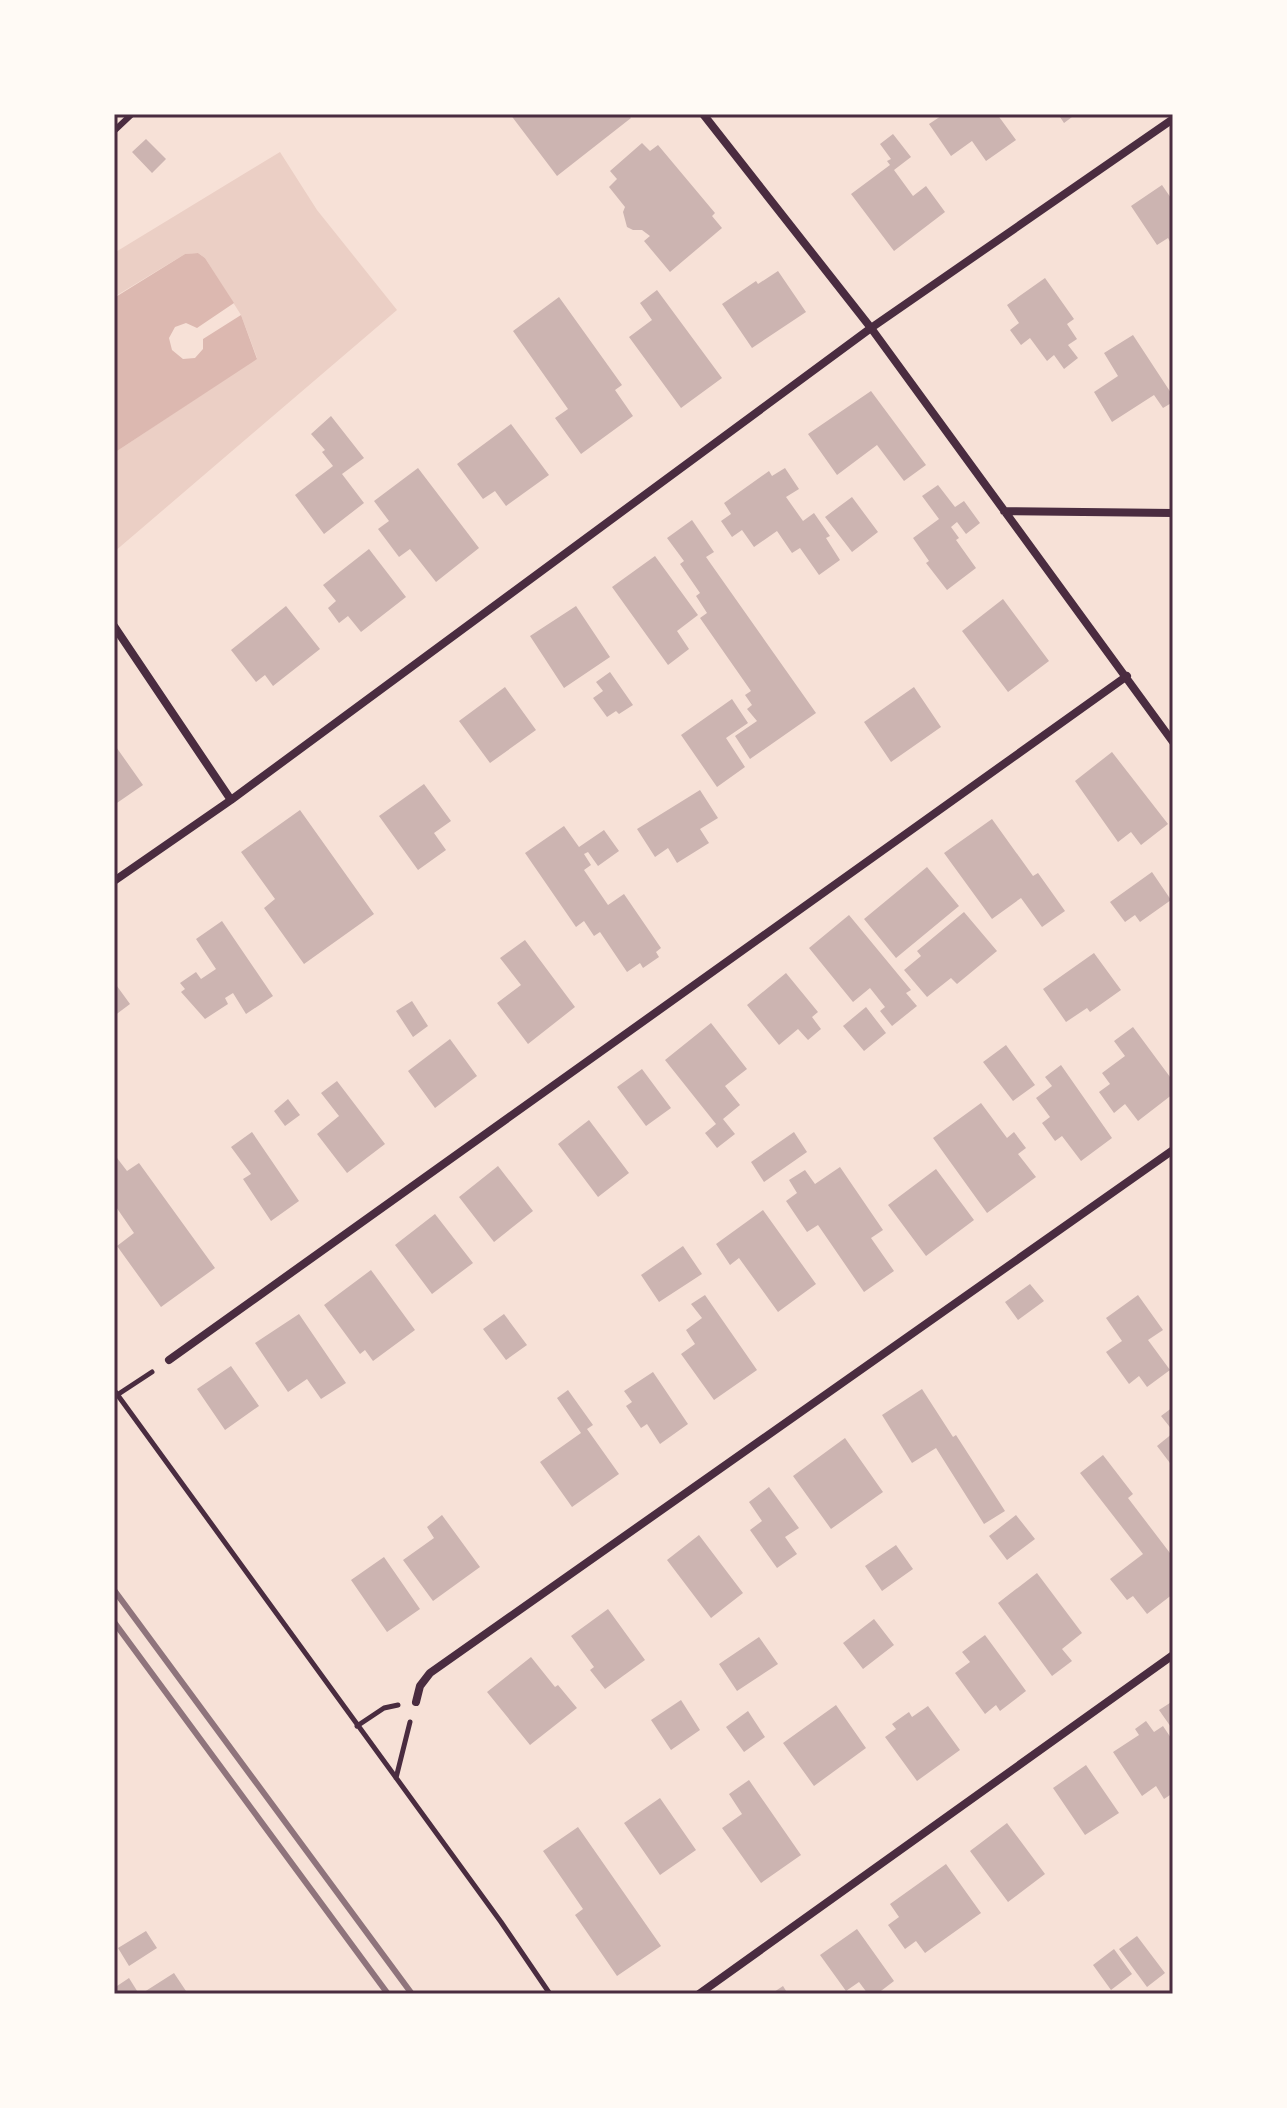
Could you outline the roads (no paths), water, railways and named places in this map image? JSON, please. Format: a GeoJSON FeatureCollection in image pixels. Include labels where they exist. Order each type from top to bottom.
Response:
{"type":"FeatureCollection","features":[{"type":"Feature","properties":{"kind":"street"},"geometry":{"type":"LineString","coordinates":[[703,114],[871,328],[1173,742]]}},
{"type":"Feature","properties":{"kind":"street"},"geometry":{"type":"LineString","coordinates":[[114,881],[231,800],[871,328],[1172,123]]}},
{"type":"Feature","properties":{"kind":"street"},"geometry":{"type":"LineString","coordinates":[[1004,511],[1173,513]]}},
{"type":"Feature","properties":{"kind":"street"},"geometry":{"type":"LineString","coordinates":[[114,626],[231,800]]}},
{"type":"Feature","properties":{"kind":"street"},"geometry":{"type":"LineString","coordinates":[[169,1360],[1127,676]]}},
{"type":"Feature","properties":{"kind":"street"},"geometry":{"type":"LineString","coordinates":[[416,1702],[420,1686],[430,1673],[1173,1150]]}},
{"type":"Feature","properties":{"kind":"street"},"geometry":{"type":"LineString","coordinates":[[699,1994],[1173,1655]]}},
{"type":"Feature","properties":{"kind":"lane"},"geometry":{"type":"LineString","coordinates":[[114,131],[132,114]]}},
{"type":"Feature","properties":{"kind":"railway"},"geometry":{"type":"LineString","coordinates":[[114,1590],[412,1994]]}},
{"type":"Feature","properties":{"kind":"railway"},"geometry":{"type":"LineString","coordinates":[[114,1622],[388,1994]]}}]}
